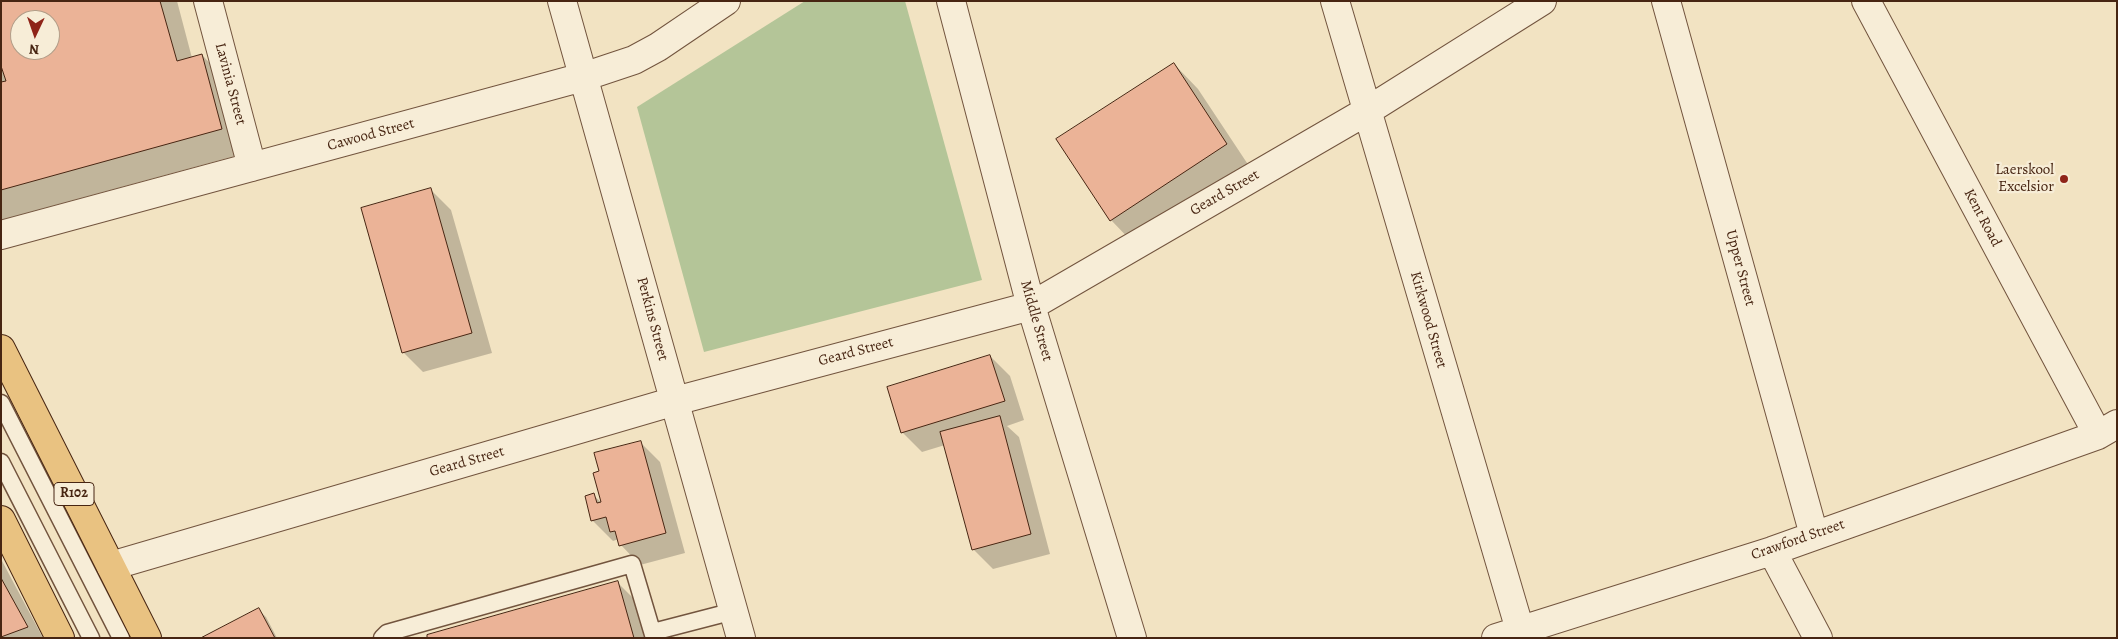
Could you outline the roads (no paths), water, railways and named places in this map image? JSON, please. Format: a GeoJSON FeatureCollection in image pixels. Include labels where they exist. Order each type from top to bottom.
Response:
{"type":"FeatureCollection","features":[{"type":"Feature","properties":{"kind":"main road","name":"R102"},"geometry":{"type":"LineString","coordinates":[[1,349],[147,638]]}},
{"type":"Feature","properties":{"kind":"main road"},"geometry":{"type":"LineString","coordinates":[[1,520],[60,638]]}},
{"type":"Feature","properties":{"kind":"street","name":"Lavinia Street"},"geometry":{"type":"LineString","coordinates":[[208,1],[252,167]]}},
{"type":"Feature","properties":{"kind":"street","name":"Perkins Street"},"geometry":{"type":"LineString","coordinates":[[562,1],[741,638]]}},
{"type":"Feature","properties":{"kind":"street","name":"Cawood Street"},"geometry":{"type":"LineString","coordinates":[[1,235],[582,77],[642,56],[726,1]]}},
{"type":"Feature","properties":{"kind":"street","name":"Middle Street"},"geometry":{"type":"LineString","coordinates":[[951,1],[1031,306],[1132,638]]}},
{"type":"Feature","properties":{"kind":"street","name":"Kirkwood Street"},"geometry":{"type":"LineString","coordinates":[[1335,1],[1512,635]]}},
{"type":"Feature","properties":{"kind":"street","name":"Geard Street"},"geometry":{"type":"LineString","coordinates":[[111,566],[675,400],[1031,306],[1367,111],[1542,1]]}},
{"type":"Feature","properties":{"kind":"street","name":"Upper Street"},"geometry":{"type":"LineString","coordinates":[[1666,1],[1814,535]]}},
{"type":"Feature","properties":{"kind":"street","name":"Kent Road"},"geometry":{"type":"LineString","coordinates":[[1866,1],[2107,430]]}},
{"type":"Feature","properties":{"kind":"street","name":"Crawford Street"},"geometry":{"type":"LineString","coordinates":[[1512,635],[1772,551],[2107,430]]}},
{"type":"Feature","properties":{"kind":"street"},"geometry":{"type":"LineString","coordinates":[[1772,551],[1818,638]]}},
{"type":"Feature","properties":{"kind":"lane"},"geometry":{"type":"LineString","coordinates":[[1,403],[121,638]]}},
{"type":"Feature","properties":{"kind":"lane"},"geometry":{"type":"LineString","coordinates":[[1,462],[91,638]]}},
{"type":"Feature","properties":{"kind":"lane"},"geometry":{"type":"LineString","coordinates":[[382,638],[387,633],[632,564],[653,635],[734,611]]}},
{"type":"Feature","properties":{"kind":"place","name":"Laerskool Excelsior"},"geometry":{"type":"Point","coordinates":[2064,179]}}]}
